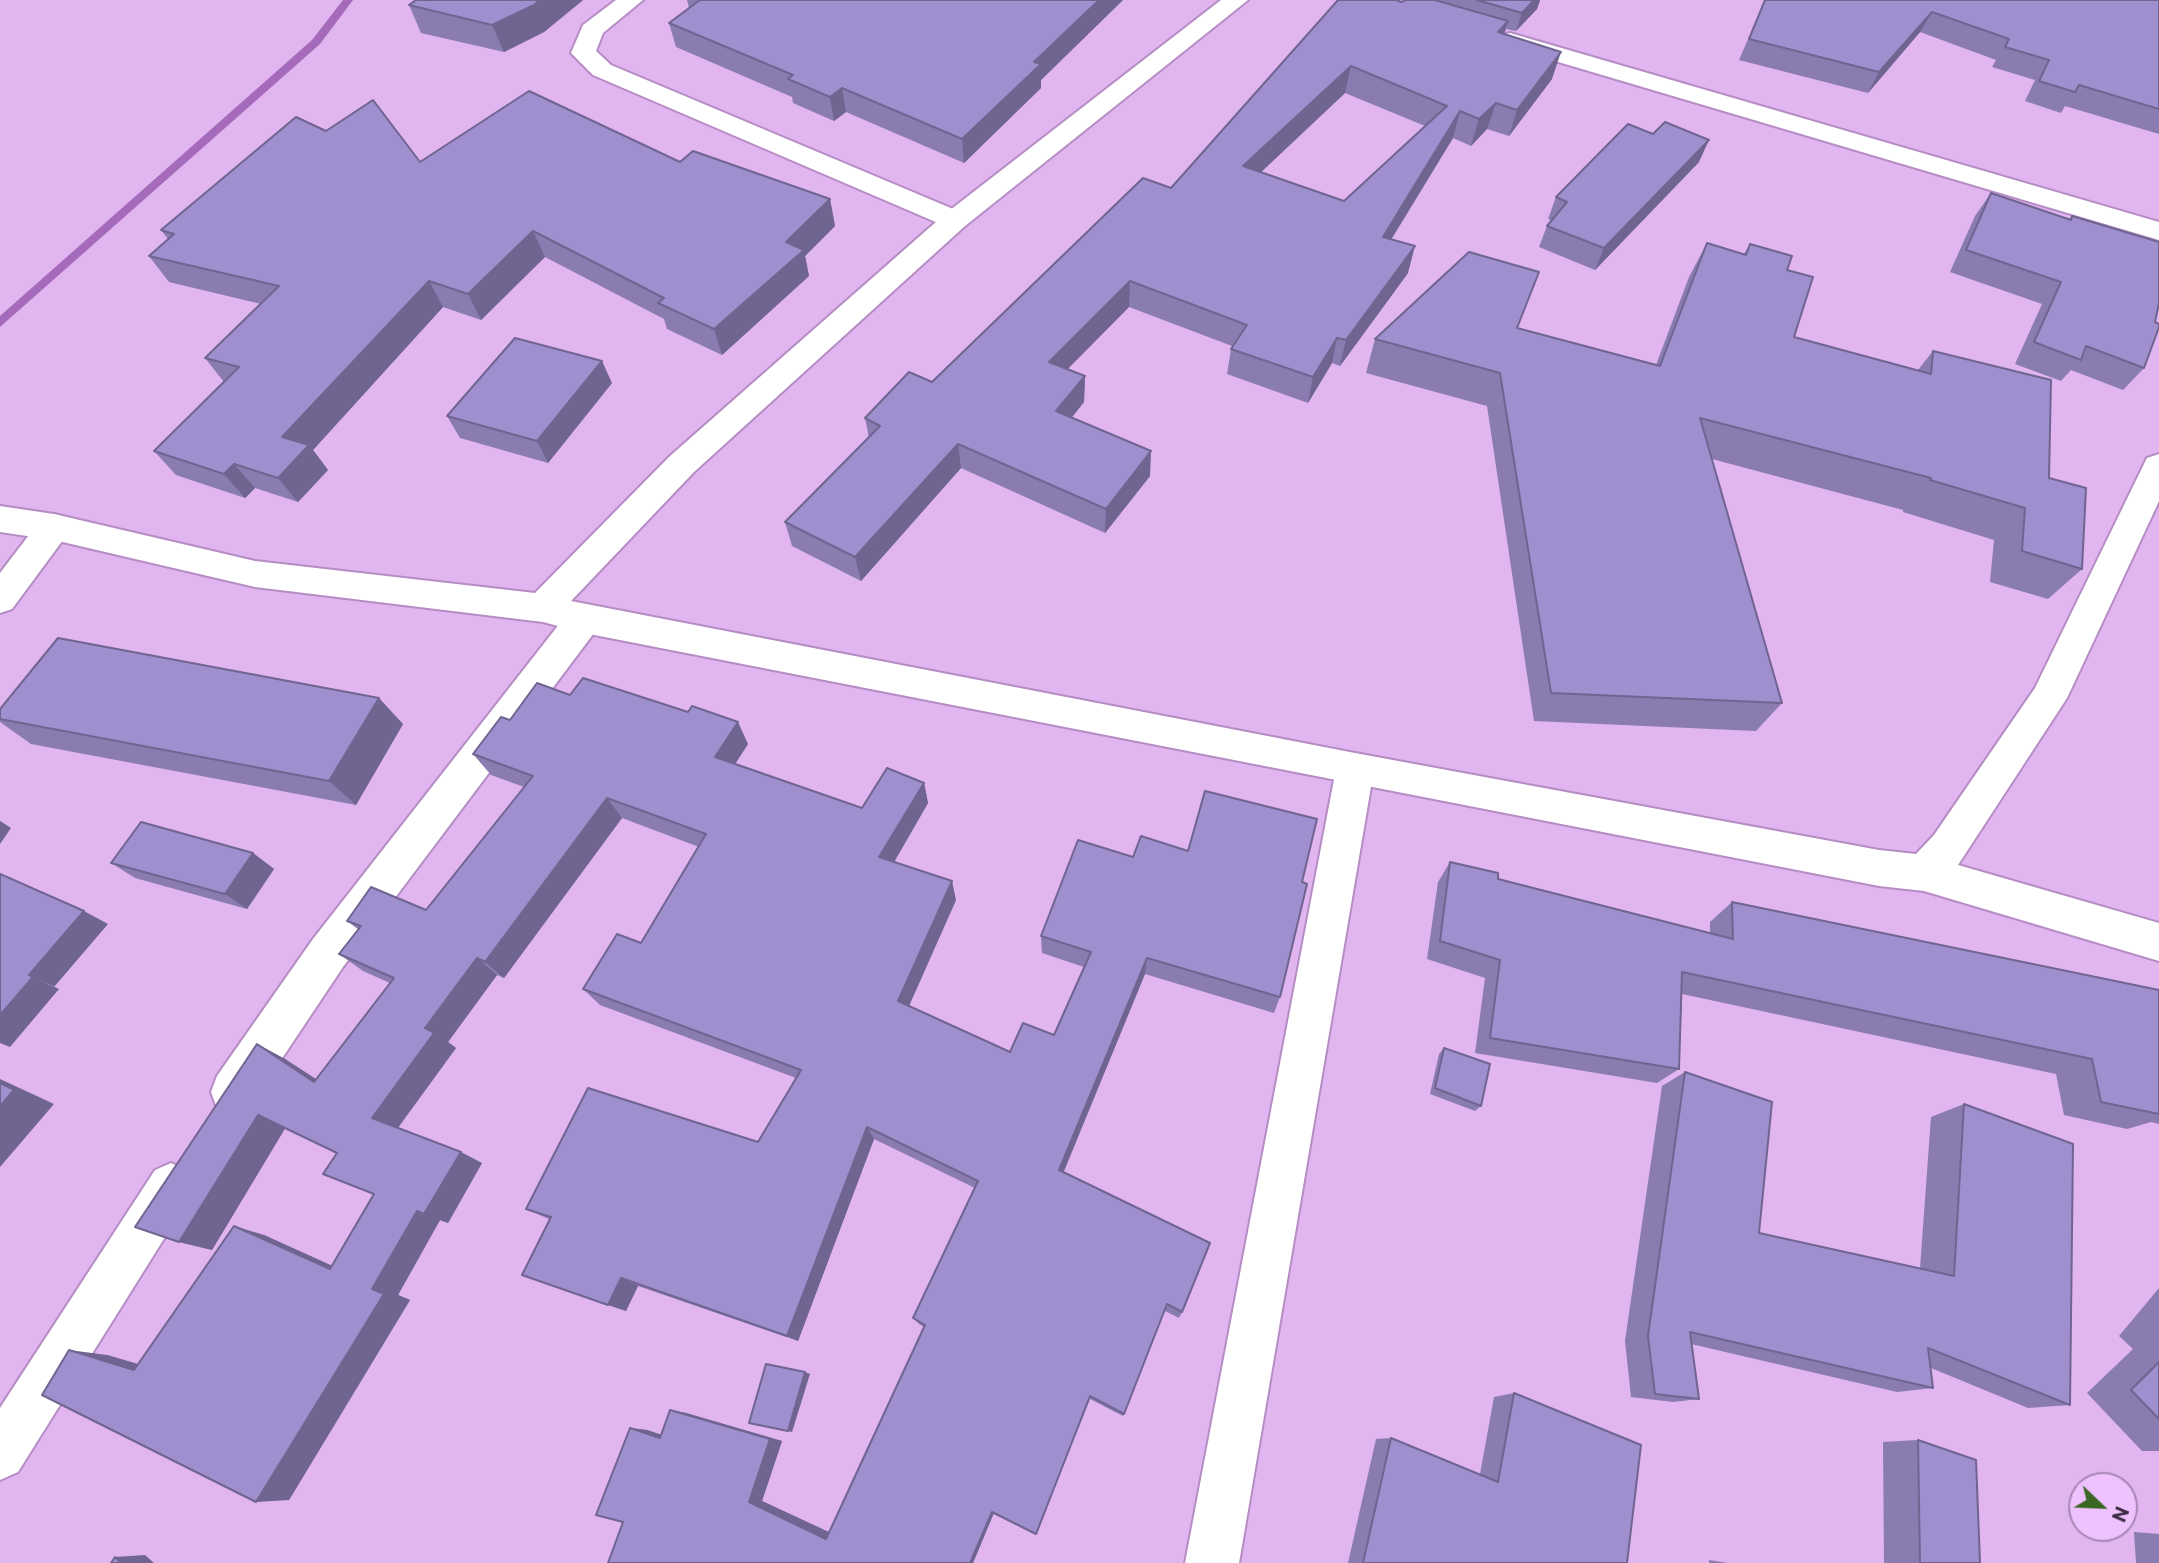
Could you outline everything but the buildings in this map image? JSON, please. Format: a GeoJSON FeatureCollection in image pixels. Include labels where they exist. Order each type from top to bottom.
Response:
{"type":"FeatureCollection","features":[{"type":"Feature","properties":{"kind":"street"},"geometry":{"type":"LineString","coordinates":[[631,0],[592,30],[583,53],[602,70],[955,220]]}},
{"type":"Feature","properties":{"kind":"street"},"geometry":{"type":"LineString","coordinates":[[543,608],[682,464],[955,220],[1236,0]]}},
{"type":"Feature","properties":{"kind":"street"},"geometry":{"type":"LineString","coordinates":[[1480,31],[2159,231]]}},
{"type":"Feature","properties":{"kind":"street"},"geometry":{"type":"LineString","coordinates":[[1924,873],[1948,848],[2049,698],[2159,466]]}},
{"type":"Feature","properties":{"kind":"street"},"geometry":{"type":"LineString","coordinates":[[0,519],[54,527],[255,574],[543,608],[584,619],[1355,769],[1865,865],[1924,873],[2159,942]]}},
{"type":"Feature","properties":{"kind":"street"},"geometry":{"type":"LineString","coordinates":[[0,598],[54,527]]}},
{"type":"Feature","properties":{"kind":"street"},"geometry":{"type":"LineString","coordinates":[[212,1124],[328,953],[584,619]]}},
{"type":"Feature","properties":{"kind":"street"},"geometry":{"type":"LineString","coordinates":[[1212,1563],[1355,769]]}},
{"type":"Feature","properties":{"kind":"street"},"geometry":{"type":"LineString","coordinates":[[0,1454],[188,1158]]}},
{"type":"Feature","properties":{"kind":"waterway"},"geometry":{"type":"LineString","coordinates":[[0,323],[316,42],[348,0]]}}]}
